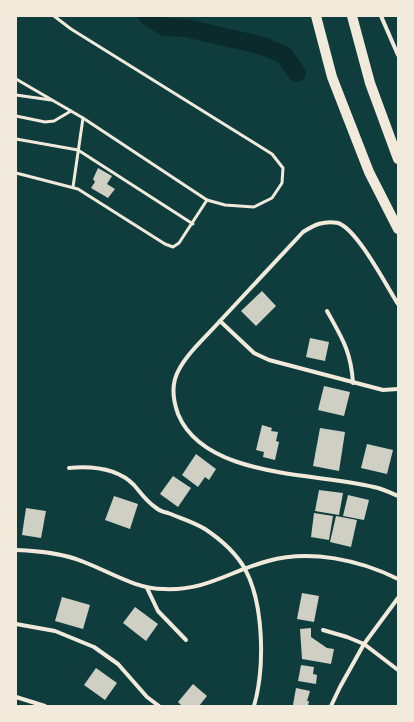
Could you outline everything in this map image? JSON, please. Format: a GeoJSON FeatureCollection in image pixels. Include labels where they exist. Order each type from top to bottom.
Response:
{"type":"FeatureCollection","features":[{"type":"Feature","properties":{"kind":"highway"},"geometry":{"type":"LineString","coordinates":[[316,16],[332,77],[368,172],[398,229]]}},
{"type":"Feature","properties":{"kind":"highway"},"geometry":{"type":"LineString","coordinates":[[352,16],[370,83],[398,159]]}},
{"type":"Feature","properties":{"kind":"street"},"geometry":{"type":"LineString","coordinates":[[381,16],[398,55]]}},
{"type":"Feature","properties":{"kind":"street"},"geometry":{"type":"LineString","coordinates":[[398,304],[363,248],[349,230],[338,224],[327,222],[315,224],[303,232],[189,355],[175,378],[174,393],[175,406],[181,421],[192,436],[209,449],[228,458],[270,470],[378,488],[398,496]]}},
{"type":"Feature","properties":{"kind":"street"},"geometry":{"type":"LineString","coordinates":[[327,311],[348,352],[352,367],[353,382]]}},
{"type":"Feature","properties":{"kind":"street"},"geometry":{"type":"LineString","coordinates":[[220,321],[254,354],[269,360],[383,390],[398,389]]}},
{"type":"Feature","properties":{"kind":"street"},"geometry":{"type":"LineString","coordinates":[[68,468],[84,466],[107,470],[122,476],[133,485],[156,509],[202,528],[223,542],[245,569],[256,599],[260,623],[261,665],[254,706]]}},
{"type":"Feature","properties":{"kind":"street"},"geometry":{"type":"LineString","coordinates":[[16,550],[45,552],[78,560],[147,588],[164,590],[190,588],[212,582],[269,560],[309,556],[332,558],[359,564],[386,573],[398,579]]}},
{"type":"Feature","properties":{"kind":"street"},"geometry":{"type":"LineString","coordinates":[[147,588],[158,611],[186,640]]}},
{"type":"Feature","properties":{"kind":"street"},"geometry":{"type":"LineString","coordinates":[[331,706],[364,644],[398,598]]}},
{"type":"Feature","properties":{"kind":"street"},"geometry":{"type":"LineString","coordinates":[[16,624],[55,631],[94,647],[118,664],[147,696],[159,706]]}},
{"type":"Feature","properties":{"kind":"street"},"geometry":{"type":"LineString","coordinates":[[323,630],[364,644],[398,670]]}},
{"type":"Feature","properties":{"kind":"street"},"geometry":{"type":"LineString","coordinates":[[16,697],[45,706]]}},
{"type":"Feature","properties":{"kind":"lane"},"geometry":{"type":"LineString","coordinates":[[16,79],[83,118],[207,200],[225,205],[254,207],[272,198],[282,183],[283,168],[272,154],[71,29],[54,16]]}},
{"type":"Feature","properties":{"kind":"lane"},"geometry":{"type":"LineString","coordinates":[[16,95],[53,100]]}},
{"type":"Feature","properties":{"kind":"lane"},"geometry":{"type":"LineString","coordinates":[[16,116],[45,122],[54,121],[71,111]]}},
{"type":"Feature","properties":{"kind":"lane"},"geometry":{"type":"LineString","coordinates":[[73,187],[83,118]]}},
{"type":"Feature","properties":{"kind":"lane"},"geometry":{"type":"LineString","coordinates":[[16,139],[78,150],[193,224]]}},
{"type":"Feature","properties":{"kind":"lane"},"geometry":{"type":"LineString","coordinates":[[16,173],[78,189],[169,246],[176,246],[179,243],[193,224],[207,200]]}},
{"type":"Feature","properties":{"kind":"building"},"geometry":{"type":"Polygon","coordinates":[[[98,168],[112,176],[107,184],[115,189],[108,198],[91,188],[95,182],[93,179],[98,168]]]}},
{"type":"Feature","properties":{"kind":"building"},"geometry":{"type":"Polygon","coordinates":[[[262,291],[276,306],[256,326],[241,311],[262,291]]]}},
{"type":"Feature","properties":{"kind":"building"},"geometry":{"type":"Polygon","coordinates":[[[310,338],[329,342],[325,361],[306,357],[310,338]]]}},
{"type":"Feature","properties":{"kind":"building"},"geometry":{"type":"Polygon","coordinates":[[[324,386],[350,392],[344,416],[318,410],[324,386]]]}},
{"type":"Feature","properties":{"kind":"building"},"geometry":{"type":"Polygon","coordinates":[[[262,425],[272,428],[271,431],[278,432],[276,441],[279,442],[275,460],[263,457],[264,452],[256,450],[262,425]]]}},
{"type":"Feature","properties":{"kind":"building"},"geometry":{"type":"Polygon","coordinates":[[[320,428],[345,432],[339,471],[313,466],[320,428]]]}},
{"type":"Feature","properties":{"kind":"building"},"geometry":{"type":"Polygon","coordinates":[[[367,444],[393,450],[387,474],[361,468],[367,444]]]}},
{"type":"Feature","properties":{"kind":"building"},"geometry":{"type":"Polygon","coordinates":[[[196,454],[216,469],[209,480],[205,477],[198,487],[182,475],[196,454]]]}},
{"type":"Feature","properties":{"kind":"building"},"geometry":{"type":"Polygon","coordinates":[[[173,476],[191,488],[178,507],[160,494],[173,476]]]}},
{"type":"Feature","properties":{"kind":"building"},"geometry":{"type":"Polygon","coordinates":[[[319,490],[343,493],[339,515],[315,511],[319,490]]]}},
{"type":"Feature","properties":{"kind":"building"},"geometry":{"type":"Polygon","coordinates":[[[348,495],[369,500],[364,520],[343,516],[348,495]]]}},
{"type":"Feature","properties":{"kind":"building"},"geometry":{"type":"Polygon","coordinates":[[[114,496],[138,504],[130,529],[105,520],[114,496]]]}},
{"type":"Feature","properties":{"kind":"building"},"geometry":{"type":"Polygon","coordinates":[[[26,508],[46,511],[41,538],[22,535],[26,508]]]}},
{"type":"Feature","properties":{"kind":"building"},"geometry":{"type":"Polygon","coordinates":[[[314,513],[333,516],[329,540],[311,537],[314,513]]]}},
{"type":"Feature","properties":{"kind":"building"},"geometry":{"type":"Polygon","coordinates":[[[336,516],[357,520],[351,547],[330,542],[336,516]]]}},
{"type":"Feature","properties":{"kind":"building"},"geometry":{"type":"Polygon","coordinates":[[[302,593],[319,596],[314,622],[297,619],[302,593]]]}},
{"type":"Feature","properties":{"kind":"building"},"geometry":{"type":"Polygon","coordinates":[[[62,597],[90,605],[83,629],[55,621],[62,597]]]}},
{"type":"Feature","properties":{"kind":"building"},"geometry":{"type":"Polygon","coordinates":[[[135,607],[158,624],[146,641],[123,623],[135,607]]]}},
{"type":"Feature","properties":{"kind":"building"},"geometry":{"type":"Polygon","coordinates":[[[311,628],[311,637],[327,648],[334,649],[331,664],[302,659],[300,629],[311,628]]]}},
{"type":"Feature","properties":{"kind":"building"},"geometry":{"type":"Polygon","coordinates":[[[301,665],[314,667],[313,674],[317,675],[316,684],[298,681],[301,665]]]}},
{"type":"Feature","properties":{"kind":"building"},"geometry":{"type":"Polygon","coordinates":[[[96,668],[117,683],[105,700],[84,685],[96,668]]]}},
{"type":"Feature","properties":{"kind":"building"},"geometry":{"type":"Polygon","coordinates":[[[193,684],[207,696],[199,706],[182,706],[178,702],[193,684]]]}},
{"type":"Feature","properties":{"kind":"building"},"geometry":{"type":"Polygon","coordinates":[[[296,688],[310,691],[307,701],[309,701],[308,706],[293,705],[296,688]]]}},
{"type":"Feature","properties":{"kind":"waterway"},"geometry":{"type":"LineString","coordinates":[[147,16],[164,27],[186,28],[263,46],[284,55],[297,73]]}}]}
